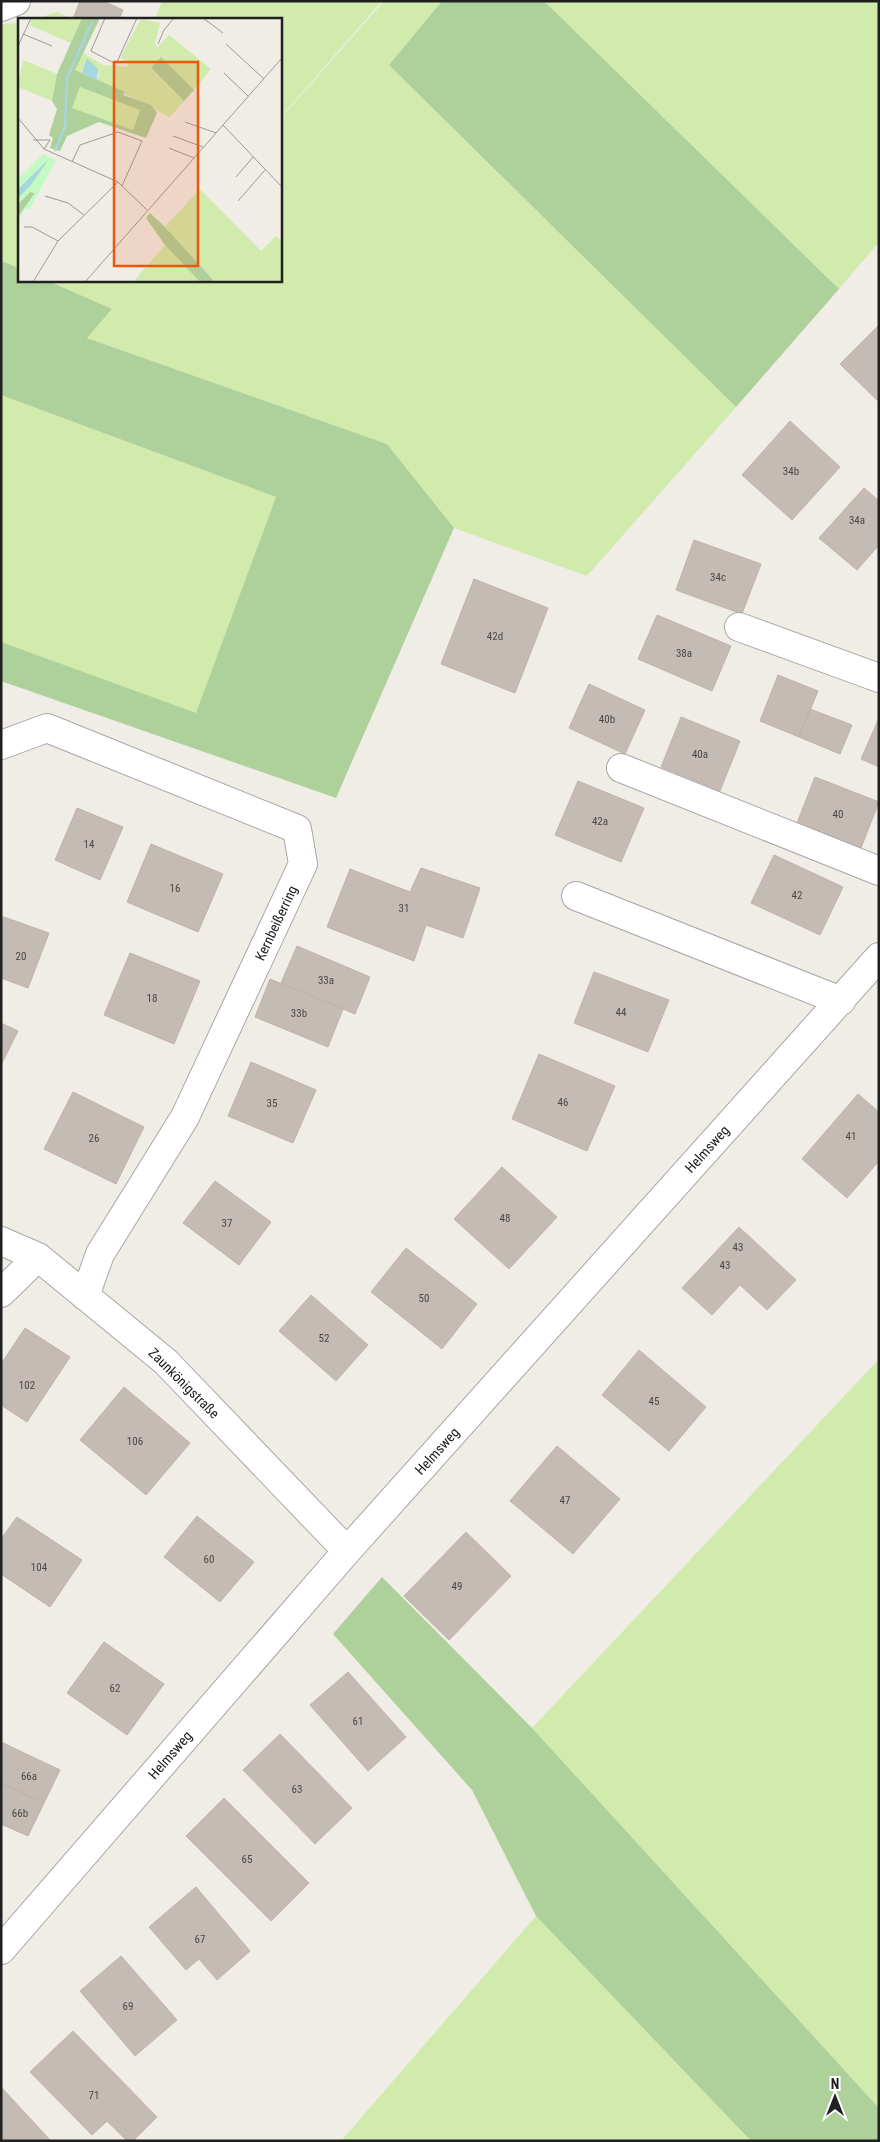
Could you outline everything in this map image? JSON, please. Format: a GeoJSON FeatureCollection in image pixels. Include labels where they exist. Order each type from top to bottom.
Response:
{"type":"FeatureCollection","features":[{"type":"Feature","properties":{"kind":"street"},"geometry":{"type":"LineString","coordinates":[[1,7],[16,1]]}},
{"type":"Feature","properties":{"kind":"street"},"geometry":{"type":"LineString","coordinates":[[739,627],[879,678]]}},
{"type":"Feature","properties":{"kind":"street"},"geometry":{"type":"LineString","coordinates":[[760,651],[879,698]]}},
{"type":"Feature","properties":{"kind":"street","name":"Kernbeißerring"},"geometry":{"type":"LineString","coordinates":[[1,745],[47,728],[297,829],[303,864],[185,1117],[100,1254],[85,1296]]}},
{"type":"Feature","properties":{"kind":"street"},"geometry":{"type":"LineString","coordinates":[[621,768],[879,871]]}},
{"type":"Feature","properties":{"kind":"street"},"geometry":{"type":"LineString","coordinates":[[576,896],[841,1000]]}},
{"type":"Feature","properties":{"kind":"street","name":"Helmsweg"},"geometry":{"type":"LineString","coordinates":[[1,1950],[347,1550],[879,957]]}},
{"type":"Feature","properties":{"kind":"street","name":"Zaunkönigstraße"},"geometry":{"type":"LineString","coordinates":[[1,1241],[38,1257],[166,1362],[347,1550]]}},
{"type":"Feature","properties":{"kind":"street"},"geometry":{"type":"LineString","coordinates":[[1,1293],[38,1257]]}},
{"type":"Feature","properties":{"kind":"green space"},"geometry":{"type":"Polygon","coordinates":[[[162,1],[382,1],[281,117],[281,18],[155,18],[162,1]]]}},
{"type":"Feature","properties":{"kind":"green space"},"geometry":{"type":"Polygon","coordinates":[[[384,1],[442,1],[389,65],[736,407],[587,576],[454,528],[387,444],[87,338],[112,309],[48,281],[281,281],[281,118],[384,1]]]}},
{"type":"Feature","properties":{"kind":"green space"},"geometry":{"type":"Polygon","coordinates":[[[442,1],[544,1],[839,289],[736,407],[389,65],[442,1]]]}},
{"type":"Feature","properties":{"kind":"green space"},"geometry":{"type":"Polygon","coordinates":[[[544,1],[879,1],[879,242],[839,289],[544,1]]]}},
{"type":"Feature","properties":{"kind":"green space"},"geometry":{"type":"Polygon","coordinates":[[[57,12],[71,18],[39,18],[57,12]]]}},
{"type":"Feature","properties":{"kind":"green space"},"geometry":{"type":"Polygon","coordinates":[[[18,23],[18,268],[1,261],[1,24],[18,23]]]}},
{"type":"Feature","properties":{"kind":"green space"},"geometry":{"type":"Polygon","coordinates":[[[1,261],[18,268],[18,281],[48,281],[112,309],[87,338],[387,444],[454,528],[336,798],[1,681],[1,642],[196,713],[276,497],[1,395],[1,261]]]}},
{"type":"Feature","properties":{"kind":"green space"},"geometry":{"type":"Polygon","coordinates":[[[1,395],[276,497],[196,714],[1,642],[1,395]]]}},
{"type":"Feature","properties":{"kind":"green space"},"geometry":{"type":"Polygon","coordinates":[[[879,1359],[879,2108],[532,1728],[879,1359]]]}},
{"type":"Feature","properties":{"kind":"green space"},"geometry":{"type":"Polygon","coordinates":[[[382,1577],[532,1728],[879,2108],[879,2141],[751,2141],[536,1916],[472,1790],[333,1634],[382,1577]]]}},
{"type":"Feature","properties":{"kind":"green space"},"geometry":{"type":"Polygon","coordinates":[[[536,1916],[751,2141],[341,2141],[536,1916]]]}},
{"type":"Feature","properties":{"kind":"building"},"geometry":{"type":"Polygon","coordinates":[[[80,1],[103,1],[123,10],[119,18],[73,18],[80,1]]]}},
{"type":"Feature","properties":{"kind":"building"},"geometry":{"type":"Polygon","coordinates":[[[879,325],[879,402],[840,364],[879,325]]]}},
{"type":"Feature","properties":{"kind":"building"},"geometry":{"type":"Polygon","coordinates":[[[790,421],[840,467],[792,520],[742,475],[790,421]]]}},
{"type":"Feature","properties":{"kind":"building"},"geometry":{"type":"Polygon","coordinates":[[[864,488],[879,501],[879,545],[857,570],[819,538],[864,488]]]}},
{"type":"Feature","properties":{"kind":"building"},"geometry":{"type":"Polygon","coordinates":[[[694,540],[761,564],[742,614],[676,590],[694,540]]]}},
{"type":"Feature","properties":{"kind":"building"},"geometry":{"type":"Polygon","coordinates":[[[474,579],[548,608],[515,693],[441,664],[474,579]]]}},
{"type":"Feature","properties":{"kind":"building"},"geometry":{"type":"Polygon","coordinates":[[[657,615],[731,646],[712,691],[638,659],[657,615]]]}},
{"type":"Feature","properties":{"kind":"building"},"geometry":{"type":"Polygon","coordinates":[[[778,675],[818,691],[799,737],[760,721],[778,675]]]}},
{"type":"Feature","properties":{"kind":"building"},"geometry":{"type":"Polygon","coordinates":[[[589,684],[645,710],[625,754],[569,728],[589,684]]]}},
{"type":"Feature","properties":{"kind":"building"},"geometry":{"type":"Polygon","coordinates":[[[810,709],[852,725],[840,754],[799,737],[810,709]]]}},
{"type":"Feature","properties":{"kind":"building"},"geometry":{"type":"Polygon","coordinates":[[[681,717],[740,741],[720,791],[661,767],[681,717]]]}},
{"type":"Feature","properties":{"kind":"building"},"geometry":{"type":"Polygon","coordinates":[[[879,718],[879,767],[861,759],[879,718]]]}},
{"type":"Feature","properties":{"kind":"building"},"geometry":{"type":"Polygon","coordinates":[[[815,777],[879,802],[861,848],[797,823],[815,777]]]}},
{"type":"Feature","properties":{"kind":"building"},"geometry":{"type":"Polygon","coordinates":[[[578,781],[644,808],[621,862],[555,835],[578,781]]]}},
{"type":"Feature","properties":{"kind":"building"},"geometry":{"type":"Polygon","coordinates":[[[77,808],[123,827],[100,880],[55,860],[77,808]]]}},
{"type":"Feature","properties":{"kind":"building"},"geometry":{"type":"Polygon","coordinates":[[[151,844],[223,874],[198,932],[127,902],[151,844]]]}},
{"type":"Feature","properties":{"kind":"building"},"geometry":{"type":"Polygon","coordinates":[[[774,855],[843,887],[820,935],[751,903],[774,855]]]}},
{"type":"Feature","properties":{"kind":"building"},"geometry":{"type":"Polygon","coordinates":[[[421,868],[480,888],[463,938],[426,925],[414,961],[327,927],[350,869],[410,892],[421,868]]]}},
{"type":"Feature","properties":{"kind":"building"},"geometry":{"type":"Polygon","coordinates":[[[1,916],[49,933],[28,988],[1,978],[1,916]]]}},
{"type":"Feature","properties":{"kind":"building"},"geometry":{"type":"Polygon","coordinates":[[[297,946],[370,977],[355,1014],[281,983],[297,946]]]}},
{"type":"Feature","properties":{"kind":"building"},"geometry":{"type":"Polygon","coordinates":[[[130,953],[200,981],[174,1044],[104,1015],[130,953]]]}},
{"type":"Feature","properties":{"kind":"building"},"geometry":{"type":"Polygon","coordinates":[[[594,972],[669,1000],[648,1052],[574,1023],[594,972]]]}},
{"type":"Feature","properties":{"kind":"building"},"geometry":{"type":"Polygon","coordinates":[[[270,979],[343,1009],[328,1047],[255,1017],[270,979]]]}},
{"type":"Feature","properties":{"kind":"building"},"geometry":{"type":"Polygon","coordinates":[[[1,1023],[18,1031],[1,1065],[1,1023]]]}},
{"type":"Feature","properties":{"kind":"building"},"geometry":{"type":"Polygon","coordinates":[[[539,1054],[615,1086],[587,1151],[512,1119],[539,1054]]]}},
{"type":"Feature","properties":{"kind":"building"},"geometry":{"type":"Polygon","coordinates":[[[251,1062],[316,1090],[293,1143],[228,1116],[251,1062]]]}},
{"type":"Feature","properties":{"kind":"building"},"geometry":{"type":"Polygon","coordinates":[[[73,1092],[144,1127],[116,1184],[44,1149],[73,1092]]]}},
{"type":"Feature","properties":{"kind":"building"},"geometry":{"type":"Polygon","coordinates":[[[858,1094],[879,1112],[879,1161],[847,1198],[802,1159],[858,1094]]]}},
{"type":"Feature","properties":{"kind":"building"},"geometry":{"type":"Polygon","coordinates":[[[502,1167],[557,1217],[509,1269],[454,1219],[502,1167]]]}},
{"type":"Feature","properties":{"kind":"building"},"geometry":{"type":"Polygon","coordinates":[[[215,1181],[271,1222],[239,1265],[183,1223],[215,1181]]]}},
{"type":"Feature","properties":{"kind":"building"},"geometry":{"type":"Polygon","coordinates":[[[739,1227],[796,1280],[767,1310],[740,1285],[712,1315],[682,1288],[739,1227]]]}},
{"type":"Feature","properties":{"kind":"building"},"geometry":{"type":"Polygon","coordinates":[[[406,1248],[477,1304],[442,1349],[371,1292],[406,1248]]]}},
{"type":"Feature","properties":{"kind":"building"},"geometry":{"type":"Polygon","coordinates":[[[311,1295],[368,1345],[336,1381],[279,1331],[311,1295]]]}},
{"type":"Feature","properties":{"kind":"building"},"geometry":{"type":"Polygon","coordinates":[[[25,1328],[70,1357],[27,1422],[1,1405],[1,1364],[25,1328]]]}},
{"type":"Feature","properties":{"kind":"building"},"geometry":{"type":"Polygon","coordinates":[[[639,1350],[706,1407],[669,1451],[602,1395],[639,1350]]]}},
{"type":"Feature","properties":{"kind":"building"},"geometry":{"type":"Polygon","coordinates":[[[124,1387],[190,1443],[146,1495],[80,1440],[124,1387]]]}},
{"type":"Feature","properties":{"kind":"building"},"geometry":{"type":"Polygon","coordinates":[[[557,1446],[620,1499],[573,1554],[510,1501],[557,1446]]]}},
{"type":"Feature","properties":{"kind":"building"},"geometry":{"type":"Polygon","coordinates":[[[197,1516],[254,1562],[220,1602],[164,1557],[197,1516]]]}},
{"type":"Feature","properties":{"kind":"building"},"geometry":{"type":"Polygon","coordinates":[[[17,1517],[82,1560],[50,1607],[1,1574],[1,1539],[17,1517]]]}},
{"type":"Feature","properties":{"kind":"building"},"geometry":{"type":"Polygon","coordinates":[[[466,1532],[511,1576],[449,1640],[404,1596],[466,1532]]]}},
{"type":"Feature","properties":{"kind":"building"},"geometry":{"type":"Polygon","coordinates":[[[104,1642],[164,1684],[127,1735],[67,1693],[104,1642]]]}},
{"type":"Feature","properties":{"kind":"building"},"geometry":{"type":"Polygon","coordinates":[[[348,1672],[406,1737],[368,1771],[310,1705],[348,1672]]]}},
{"type":"Feature","properties":{"kind":"building"},"geometry":{"type":"Polygon","coordinates":[[[280,1734],[352,1808],[315,1844],[243,1770],[280,1734]]]}},
{"type":"Feature","properties":{"kind":"building"},"geometry":{"type":"Polygon","coordinates":[[[1,1742],[60,1770],[44,1803],[1,1783],[1,1742]]]}},
{"type":"Feature","properties":{"kind":"building"},"geometry":{"type":"Polygon","coordinates":[[[1,1783],[44,1803],[28,1836],[1,1824],[1,1783]]]}},
{"type":"Feature","properties":{"kind":"building"},"geometry":{"type":"Polygon","coordinates":[[[224,1798],[309,1883],[271,1921],[186,1836],[224,1798]]]}},
{"type":"Feature","properties":{"kind":"building"},"geometry":{"type":"Polygon","coordinates":[[[196,1887],[250,1951],[217,1980],[199,1959],[186,1970],[149,1927],[196,1887]]]}},
{"type":"Feature","properties":{"kind":"building"},"geometry":{"type":"Polygon","coordinates":[[[121,1956],[177,2020],[135,2056],[80,1991],[121,1956]]]}},
{"type":"Feature","properties":{"kind":"building"},"geometry":{"type":"Polygon","coordinates":[[[73,2031],[157,2117],[133,2141],[127,2141],[107,2121],[92,2135],[30,2072],[73,2031]]]}},
{"type":"Feature","properties":{"kind":"building"},"geometry":{"type":"Polygon","coordinates":[[[1,2087],[51,2141],[1,2141],[1,2087]]]}}]}
